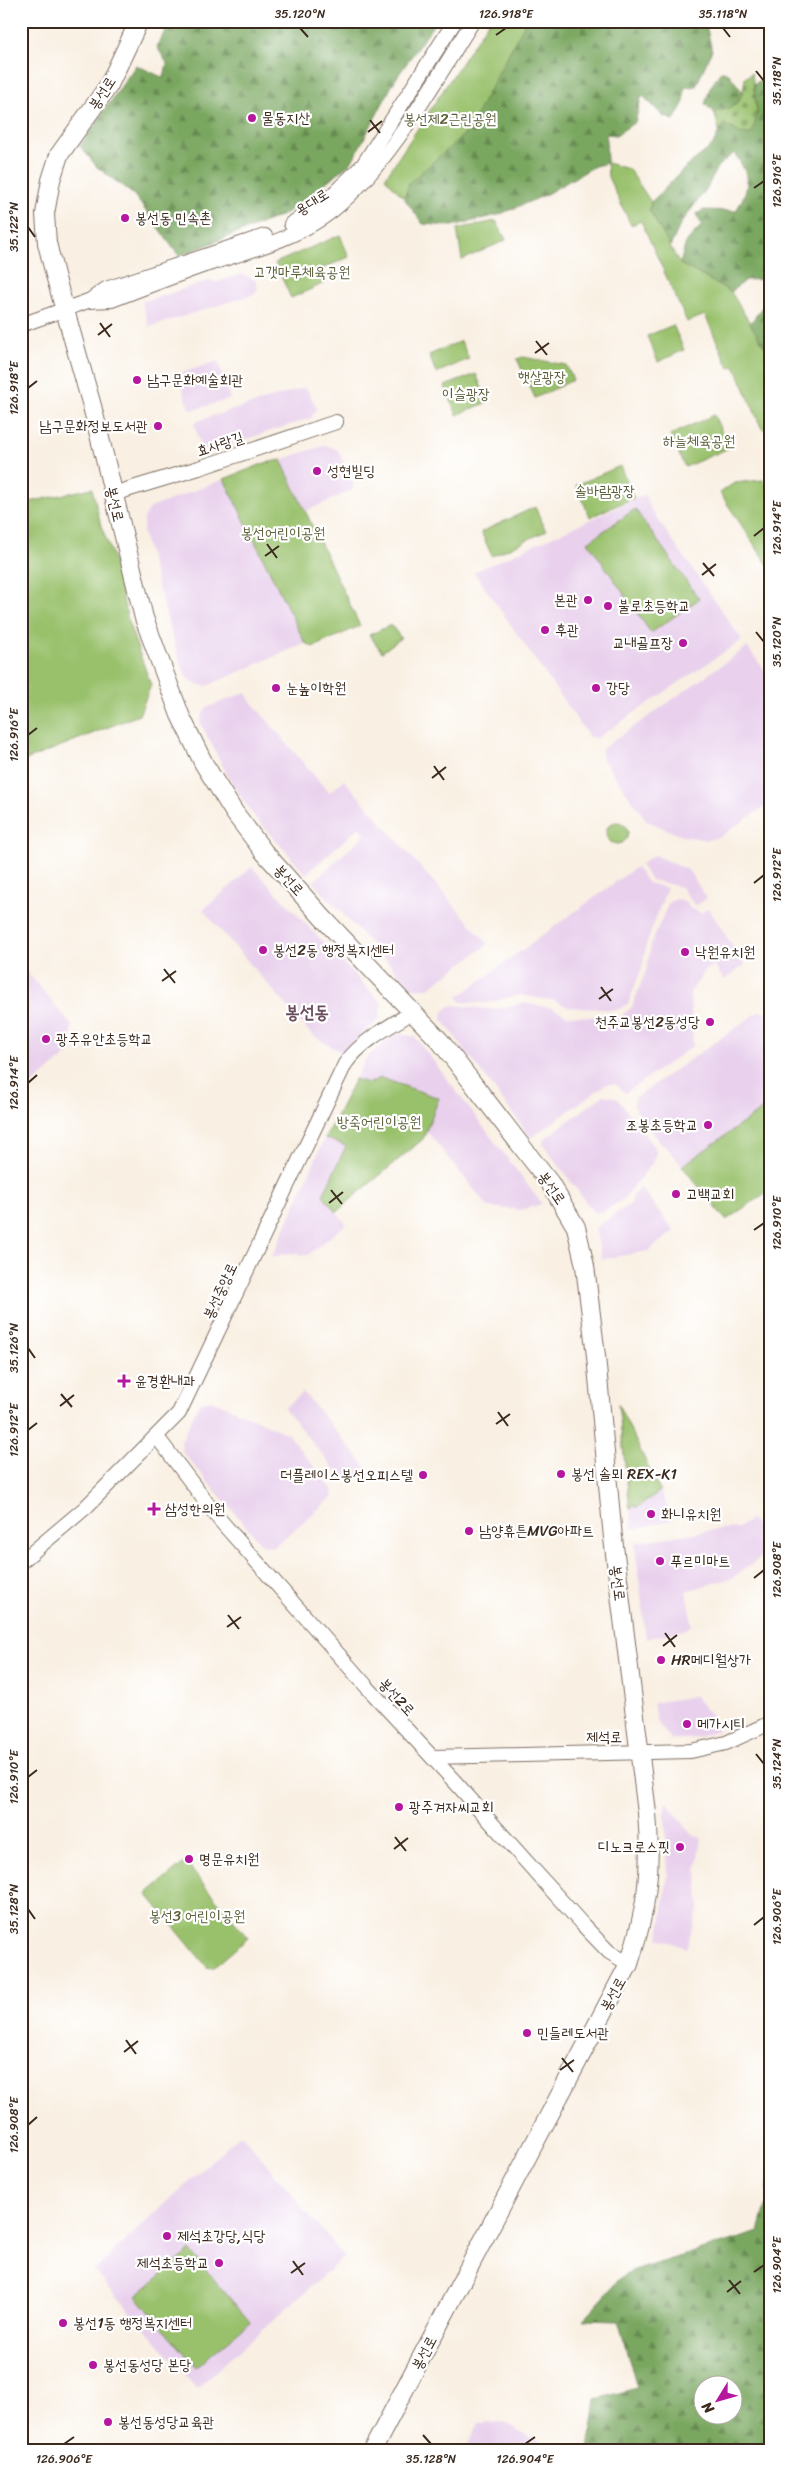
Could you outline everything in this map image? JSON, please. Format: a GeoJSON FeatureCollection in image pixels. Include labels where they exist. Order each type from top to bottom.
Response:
{"type":"FeatureCollection","features":[{"type":"Feature","properties":{"kind":"main road","name":"봉선로"},"geometry":{"type":"LineString","coordinates":[[139,21],[109,85],[59,155],[51,180],[45,214],[47,243],[92,406],[144,618],[180,716],[204,764],[234,812],[264,852],[440,1041],[550,1183],[576,1227],[584,1266],[596,1356],[613,1538],[640,1753],[650,1854],[645,1908],[629,1964],[372,2451]]}},
{"type":"Feature","properties":{"kind":"street","name":"용대로"},"geometry":{"type":"LineString","coordinates":[[88,301],[106,288],[264,237],[298,221],[324,203],[362,165],[455,21]]}},
{"type":"Feature","properties":{"kind":"street","name":"용대로"},"geometry":{"type":"LineString","coordinates":[[21,325],[64,308],[88,301],[112,300],[255,249],[308,226],[332,211],[354,192],[378,164],[473,21]]}},
{"type":"Feature","properties":{"kind":"street","name":"효사랑길"},"geometry":{"type":"LineString","coordinates":[[113,494],[206,466],[336,422]]}},
{"type":"Feature","properties":{"kind":"street","name":"봉선중앙로"},"geometry":{"type":"LineString","coordinates":[[21,1562],[85,1508],[179,1413],[346,1064],[378,1034],[413,1012]]}},
{"type":"Feature","properties":{"kind":"street","name":"봉선2로"},"geometry":{"type":"LineString","coordinates":[[157,1437],[219,1519],[368,1688],[582,1924],[609,1952],[629,1964]]}},
{"type":"Feature","properties":{"kind":"street","name":"제석로"},"geometry":{"type":"LineString","coordinates":[[432,1757],[522,1753],[692,1751],[717,1746],[770,1723]]}},
{"type":"Feature","properties":{"kind":"shaded area"},"geometry":{"type":"Polygon","coordinates":[[[242,274],[255,280],[258,288],[254,294],[149,327],[142,302],[209,281],[218,282],[242,274]]]}},
{"type":"Feature","properties":{"kind":"shaded area"},"geometry":{"type":"Polygon","coordinates":[[[218,361],[230,399],[193,410],[189,409],[179,377],[181,373],[218,361]]]}},
{"type":"Feature","properties":{"kind":"shaded area"},"geometry":{"type":"Polygon","coordinates":[[[304,388],[317,408],[311,418],[209,451],[201,447],[194,424],[197,421],[304,388]]]}},
{"type":"Feature","properties":{"kind":"shaded area","name":"성현빌딩"},"geometry":{"type":"Polygon","coordinates":[[[326,445],[338,450],[354,485],[351,491],[306,511],[281,460],[326,445]]]}},
{"type":"Feature","properties":{"kind":"shaded area"},"geometry":{"type":"Polygon","coordinates":[[[224,479],[305,643],[207,686],[196,684],[189,680],[180,663],[143,533],[144,518],[150,508],[224,479]]]}},
{"type":"Feature","properties":{"kind":"shaded area","name":"불로초등학교"},"geometry":{"type":"Polygon","coordinates":[[[645,495],[651,510],[742,640],[597,738],[589,737],[474,572],[645,495]]]}},
{"type":"Feature","properties":{"kind":"shaded area"},"geometry":{"type":"Polygon","coordinates":[[[747,647],[770,677],[770,803],[721,836],[708,840],[682,836],[647,821],[602,758],[602,749],[747,647]]]}},
{"type":"Feature","properties":{"kind":"shaded area"},"geometry":{"type":"Polygon","coordinates":[[[246,692],[249,699],[329,793],[344,780],[488,944],[429,988],[412,988],[313,882],[366,834],[359,827],[306,874],[253,815],[231,782],[200,722],[206,708],[246,692]]]}},
{"type":"Feature","properties":{"kind":"shaded area"},"geometry":{"type":"Polygon","coordinates":[[[654,855],[688,870],[707,898],[695,906],[681,887],[651,880],[640,865],[654,855]]]}},
{"type":"Feature","properties":{"kind":"shaded area"},"geometry":{"type":"Polygon","coordinates":[[[252,867],[382,1004],[379,1020],[361,1035],[344,1054],[313,1036],[203,910],[252,867]]]}},
{"type":"Feature","properties":{"kind":"shaded area"},"geometry":{"type":"Polygon","coordinates":[[[636,867],[648,883],[667,888],[647,942],[642,967],[628,1004],[617,1010],[568,1007],[556,1001],[520,995],[486,1003],[461,1002],[458,997],[636,867]]]}},
{"type":"Feature","properties":{"kind":"shaded area"},"geometry":{"type":"Polygon","coordinates":[[[677,899],[685,901],[691,909],[701,913],[708,908],[745,965],[724,980],[714,965],[705,971],[690,993],[693,1046],[625,1093],[615,1084],[606,1084],[531,1138],[442,1019],[443,1011],[452,1005],[488,1009],[507,1008],[521,1003],[553,1008],[566,1015],[589,1017],[602,1015],[619,1018],[632,1007],[647,968],[651,944],[669,902],[677,899]]]}},
{"type":"Feature","properties":{"kind":"shaded area","name":"광주유안초등학교"},"geometry":{"type":"Polygon","coordinates":[[[21,965],[72,1026],[69,1053],[21,1094],[21,965]]]}},
{"type":"Feature","properties":{"kind":"shaded area","name":"조봉초등학교"},"geometry":{"type":"Polygon","coordinates":[[[760,1011],[770,1013],[770,1190],[712,1202],[665,1145],[660,1143],[634,1107],[635,1098],[760,1011]]]}},
{"type":"Feature","properties":{"kind":"shaded area"},"geometry":{"type":"Polygon","coordinates":[[[397,1033],[415,1037],[542,1204],[520,1210],[488,1207],[426,1130],[439,1099],[355,1079],[367,1057],[397,1033]]]}},
{"type":"Feature","properties":{"kind":"shaded area"},"geometry":{"type":"Polygon","coordinates":[[[604,1095],[617,1098],[657,1151],[652,1163],[623,1199],[604,1211],[594,1213],[543,1144],[544,1139],[604,1095]]]}},
{"type":"Feature","properties":{"kind":"shaded area"},"geometry":{"type":"Polygon","coordinates":[[[325,1138],[346,1146],[323,1195],[346,1224],[308,1255],[290,1253],[272,1257],[325,1138]]]}},
{"type":"Feature","properties":{"kind":"shaded area"},"geometry":{"type":"Polygon","coordinates":[[[640,1187],[674,1231],[648,1251],[602,1259],[595,1228],[632,1203],[632,1196],[640,1187]]]}},
{"type":"Feature","properties":{"kind":"shaded area"},"geometry":{"type":"Polygon","coordinates":[[[303,1392],[366,1467],[352,1479],[341,1477],[284,1408],[303,1392]]]}},
{"type":"Feature","properties":{"kind":"shaded area"},"geometry":{"type":"Polygon","coordinates":[[[211,1400],[288,1434],[332,1489],[333,1497],[273,1547],[263,1546],[183,1453],[181,1442],[199,1403],[211,1400]]]}},
{"type":"Feature","properties":{"kind":"shaded area","name":"화니유치원"},"geometry":{"type":"Polygon","coordinates":[[[660,1491],[673,1519],[635,1529],[632,1526],[630,1508],[635,1505],[637,1508],[660,1491]]]}},
{"type":"Feature","properties":{"kind":"shaded area"},"geometry":{"type":"Polygon","coordinates":[[[751,1519],[770,1547],[770,1551],[732,1578],[686,1591],[692,1625],[684,1630],[646,1639],[635,1545],[637,1542],[738,1528],[751,1519]]]}},
{"type":"Feature","properties":{"kind":"shaded area","name":"메가시티"},"geometry":{"type":"Polygon","coordinates":[[[694,1696],[712,1717],[718,1731],[696,1738],[671,1740],[656,1720],[653,1703],[694,1696]]]}},
{"type":"Feature","properties":{"kind":"shaded area"},"geometry":{"type":"Polygon","coordinates":[[[666,1802],[691,1833],[701,1838],[697,1868],[699,1908],[686,1948],[659,1938],[668,1874],[666,1802]]]}},
{"type":"Feature","properties":{"kind":"shaded area","name":"제석초등학교"},"geometry":{"type":"Polygon","coordinates":[[[238,2136],[243,2136],[344,2257],[197,2388],[94,2270],[238,2136]]]}},
{"type":"Feature","properties":{"kind":"shaded area"},"geometry":{"type":"Polygon","coordinates":[[[503,2422],[556,2451],[465,2451],[478,2424],[503,2422]]]}},
{"type":"Feature","properties":{"kind":"green space"},"geometry":{"type":"Polygon","coordinates":[[[170,21],[436,21],[395,80],[351,163],[283,215],[179,256],[134,195],[97,167],[80,146],[136,65],[164,78],[167,63],[157,47],[170,21]]]}},
{"type":"Feature","properties":{"kind":"green space","name":"봉선제2근린공원"},"geometry":{"type":"Polygon","coordinates":[[[489,21],[526,21],[467,132],[409,183],[404,198],[385,178],[489,21]]]}},
{"type":"Feature","properties":{"kind":"green space"},"geometry":{"type":"Polygon","coordinates":[[[526,21],[705,21],[712,50],[696,86],[684,88],[684,102],[674,120],[663,116],[642,95],[635,122],[616,135],[606,134],[607,163],[595,166],[543,196],[498,215],[452,226],[423,224],[404,198],[409,183],[467,132],[526,21]]]}},
{"type":"Feature","properties":{"kind":"green space"},"geometry":{"type":"Polygon","coordinates":[[[721,71],[729,74],[743,93],[731,107],[714,112],[705,104],[710,88],[721,71]]]}},
{"type":"Feature","properties":{"kind":"green space"},"geometry":{"type":"Polygon","coordinates":[[[770,71],[770,287],[765,279],[745,280],[731,292],[680,264],[686,242],[702,225],[696,214],[704,210],[736,211],[741,202],[747,182],[744,169],[734,153],[717,167],[707,188],[681,223],[670,247],[649,210],[651,202],[687,166],[711,146],[719,129],[729,126],[740,133],[757,114],[754,85],[770,71]]]}},
{"type":"Feature","properties":{"kind":"green space"},"geometry":{"type":"Polygon","coordinates":[[[752,73],[757,114],[752,134],[740,133],[729,126],[719,129],[714,112],[734,106],[740,98],[745,78],[752,73]]]}},
{"type":"Feature","properties":{"kind":"green space"},"geometry":{"type":"Polygon","coordinates":[[[607,163],[629,169],[651,202],[649,210],[680,264],[731,292],[770,356],[770,433],[761,427],[735,366],[729,368],[705,315],[687,322],[641,221],[631,225],[608,177],[607,163]]]}},
{"type":"Feature","properties":{"kind":"green space"},"geometry":{"type":"Polygon","coordinates":[[[496,221],[506,240],[462,260],[457,229],[496,221]]]}},
{"type":"Feature","properties":{"kind":"green space","name":"고갯마루체육공원"},"geometry":{"type":"Polygon","coordinates":[[[340,235],[349,257],[321,269],[327,282],[291,298],[275,263],[340,235]]]}},
{"type":"Feature","properties":{"kind":"green space"},"geometry":{"type":"Polygon","coordinates":[[[770,296],[770,356],[750,324],[770,296]]]}},
{"type":"Feature","properties":{"kind":"green space"},"geometry":{"type":"Polygon","coordinates":[[[673,325],[684,350],[658,362],[647,336],[673,325]]]}},
{"type":"Feature","properties":{"kind":"green space","name":"이슬광장"},"geometry":{"type":"Polygon","coordinates":[[[461,341],[469,359],[436,373],[429,355],[461,341]]]}},
{"type":"Feature","properties":{"kind":"green space","name":"햇살광장"},"geometry":{"type":"Polygon","coordinates":[[[523,357],[566,365],[573,380],[535,398],[517,359],[523,357]]]}},
{"type":"Feature","properties":{"kind":"green space","name":"이슬광장"},"geometry":{"type":"Polygon","coordinates":[[[476,374],[488,402],[457,415],[445,386],[476,374]]]}},
{"type":"Feature","properties":{"kind":"green space","name":"하늘체육공원"},"geometry":{"type":"Polygon","coordinates":[[[714,415],[729,448],[685,467],[670,435],[714,415]]]}},
{"type":"Feature","properties":{"kind":"green space","name":"봉선어린이공원"},"geometry":{"type":"Polygon","coordinates":[[[281,460],[360,626],[313,647],[305,643],[224,479],[265,463],[281,460]]]}},
{"type":"Feature","properties":{"kind":"green space","name":"솔바람광장"},"geometry":{"type":"Polygon","coordinates":[[[620,466],[634,498],[590,517],[576,485],[620,466]]]}},
{"type":"Feature","properties":{"kind":"green space"},"geometry":{"type":"Polygon","coordinates":[[[763,480],[770,490],[770,568],[720,493],[734,483],[763,480]]]}},
{"type":"Feature","properties":{"kind":"green space"},"geometry":{"type":"Polygon","coordinates":[[[92,488],[101,526],[112,554],[129,624],[151,685],[139,715],[21,762],[21,504],[92,488]]]}},
{"type":"Feature","properties":{"kind":"green space"},"geometry":{"type":"Polygon","coordinates":[[[535,507],[546,531],[492,556],[481,532],[535,507]]]}},
{"type":"Feature","properties":{"kind":"green space"},"geometry":{"type":"Polygon","coordinates":[[[635,509],[699,599],[651,633],[588,542],[635,509]]]}},
{"type":"Feature","properties":{"kind":"green space"},"geometry":{"type":"Polygon","coordinates":[[[391,625],[401,638],[382,652],[369,635],[391,625]]]}},
{"type":"Feature","properties":{"kind":"green space"},"geometry":{"type":"Polygon","coordinates":[[[613,822],[621,822],[628,829],[628,837],[621,844],[613,844],[606,837],[606,829],[613,822]]]}},
{"type":"Feature","properties":{"kind":"green space","name":"방죽어린이공원"},"geometry":{"type":"Polygon","coordinates":[[[381,1078],[439,1098],[423,1139],[336,1212],[323,1195],[346,1146],[325,1138],[355,1079],[369,1083],[381,1078]]]}},
{"type":"Feature","properties":{"kind":"green space"},"geometry":{"type":"Polygon","coordinates":[[[770,1104],[770,1190],[726,1220],[682,1166],[770,1104]]]}},
{"type":"Feature","properties":{"kind":"green space"},"geometry":{"type":"Polygon","coordinates":[[[618,1404],[660,1491],[637,1508],[635,1505],[630,1508],[618,1404]]]}},
{"type":"Feature","properties":{"kind":"green space","name":"봉선3 어린이공원"},"geometry":{"type":"Polygon","coordinates":[[[185,1862],[248,1938],[213,1968],[207,1967],[147,1894],[185,1862]]]}},
{"type":"Feature","properties":{"kind":"green space"},"geometry":{"type":"Polygon","coordinates":[[[770,2163],[770,2451],[589,2451],[596,2399],[637,2388],[618,2320],[583,2319],[624,2274],[759,2232],[767,2202],[770,2163]]]}},
{"type":"Feature","properties":{"kind":"green space"},"geometry":{"type":"Polygon","coordinates":[[[190,2251],[250,2322],[196,2367],[136,2296],[190,2251]]]}},
{"type":"Feature","properties":{"kind":"place","name":"물동지산"},"geometry":{"type":"Point","coordinates":[252,118]}},
{"type":"Feature","properties":{"kind":"place","name":"봉선동 민속촌"},"geometry":{"type":"Point","coordinates":[125,218]}},
{"type":"Feature","properties":{"kind":"place","name":"남구문화예술회관"},"geometry":{"type":"Point","coordinates":[137,380]}},
{"type":"Feature","properties":{"kind":"place","name":"남구문화정보도서관"},"geometry":{"type":"Point","coordinates":[158,426]}},
{"type":"Feature","properties":{"kind":"place","name":"성현빌딩"},"geometry":{"type":"Point","coordinates":[317,471]}},
{"type":"Feature","properties":{"kind":"place","name":"본관"},"geometry":{"type":"Point","coordinates":[588,600]}},
{"type":"Feature","properties":{"kind":"place","name":"불로초등학교"},"geometry":{"type":"Point","coordinates":[608,606]}},
{"type":"Feature","properties":{"kind":"place","name":"후관"},"geometry":{"type":"Point","coordinates":[545,630]}},
{"type":"Feature","properties":{"kind":"place","name":"교내골프장"},"geometry":{"type":"Point","coordinates":[683,643]}},
{"type":"Feature","properties":{"kind":"place","name":"눈높이학원"},"geometry":{"type":"Point","coordinates":[276,688]}},
{"type":"Feature","properties":{"kind":"place","name":"강당"},"geometry":{"type":"Point","coordinates":[596,688]}},
{"type":"Feature","properties":{"kind":"place","name":"봉선2동 행정복지센터"},"geometry":{"type":"Point","coordinates":[263,950]}},
{"type":"Feature","properties":{"kind":"place","name":"낙원유치원"},"geometry":{"type":"Point","coordinates":[685,952]}},
{"type":"Feature","properties":{"kind":"place","name":"천주교봉선2동성당"},"geometry":{"type":"Point","coordinates":[710,1022]}},
{"type":"Feature","properties":{"kind":"place","name":"광주유안초등학교"},"geometry":{"type":"Point","coordinates":[46,1039]}},
{"type":"Feature","properties":{"kind":"place","name":"조봉초등학교"},"geometry":{"type":"Point","coordinates":[708,1125]}},
{"type":"Feature","properties":{"kind":"place","name":"고백교회"},"geometry":{"type":"Point","coordinates":[676,1194]}},
{"type":"Feature","properties":{"kind":"place","name":"윤경환내과"},"geometry":{"type":"Point","coordinates":[124,1381]}},
{"type":"Feature","properties":{"kind":"place","name":"봉선 솔뫼 REX-K1"},"geometry":{"type":"Point","coordinates":[561,1474]}},
{"type":"Feature","properties":{"kind":"place","name":"더플레이스봉선오피스텔"},"geometry":{"type":"Point","coordinates":[423,1475]}},
{"type":"Feature","properties":{"kind":"place","name":"삼성한의원"},"geometry":{"type":"Point","coordinates":[154,1509]}},
{"type":"Feature","properties":{"kind":"place","name":"화니유치원"},"geometry":{"type":"Point","coordinates":[651,1514]}},
{"type":"Feature","properties":{"kind":"place","name":"남양휴튼MVG아파트"},"geometry":{"type":"Point","coordinates":[469,1531]}},
{"type":"Feature","properties":{"kind":"place","name":"푸르미마트"},"geometry":{"type":"Point","coordinates":[660,1561]}},
{"type":"Feature","properties":{"kind":"place","name":"HR메디월상가"},"geometry":{"type":"Point","coordinates":[661,1660]}},
{"type":"Feature","properties":{"kind":"place","name":"메가시티"},"geometry":{"type":"Point","coordinates":[687,1724]}},
{"type":"Feature","properties":{"kind":"place","name":"광주겨자씨교회"},"geometry":{"type":"Point","coordinates":[399,1807]}},
{"type":"Feature","properties":{"kind":"place","name":"디노크로스핏"},"geometry":{"type":"Point","coordinates":[680,1847]}},
{"type":"Feature","properties":{"kind":"place","name":"명문유치원"},"geometry":{"type":"Point","coordinates":[189,1859]}},
{"type":"Feature","properties":{"kind":"place","name":"민들레도서관"},"geometry":{"type":"Point","coordinates":[527,2033]}},
{"type":"Feature","properties":{"kind":"place","name":"제석초강당,식당"},"geometry":{"type":"Point","coordinates":[167,2236]}},
{"type":"Feature","properties":{"kind":"place","name":"제석초등학교"},"geometry":{"type":"Point","coordinates":[219,2263]}},
{"type":"Feature","properties":{"kind":"place","name":"봉선1동 행정복지센터"},"geometry":{"type":"Point","coordinates":[63,2323]}},
{"type":"Feature","properties":{"kind":"place","name":"봉선동성당 본당"},"geometry":{"type":"Point","coordinates":[93,2365]}},
{"type":"Feature","properties":{"kind":"place","name":"봉선동성당교육관"},"geometry":{"type":"Point","coordinates":[108,2422]}},
{"type":"Feature","properties":{"kind":"district","name":"봉선동"},"geometry":{"type":"Point","coordinates":[307,1012]}}]}
